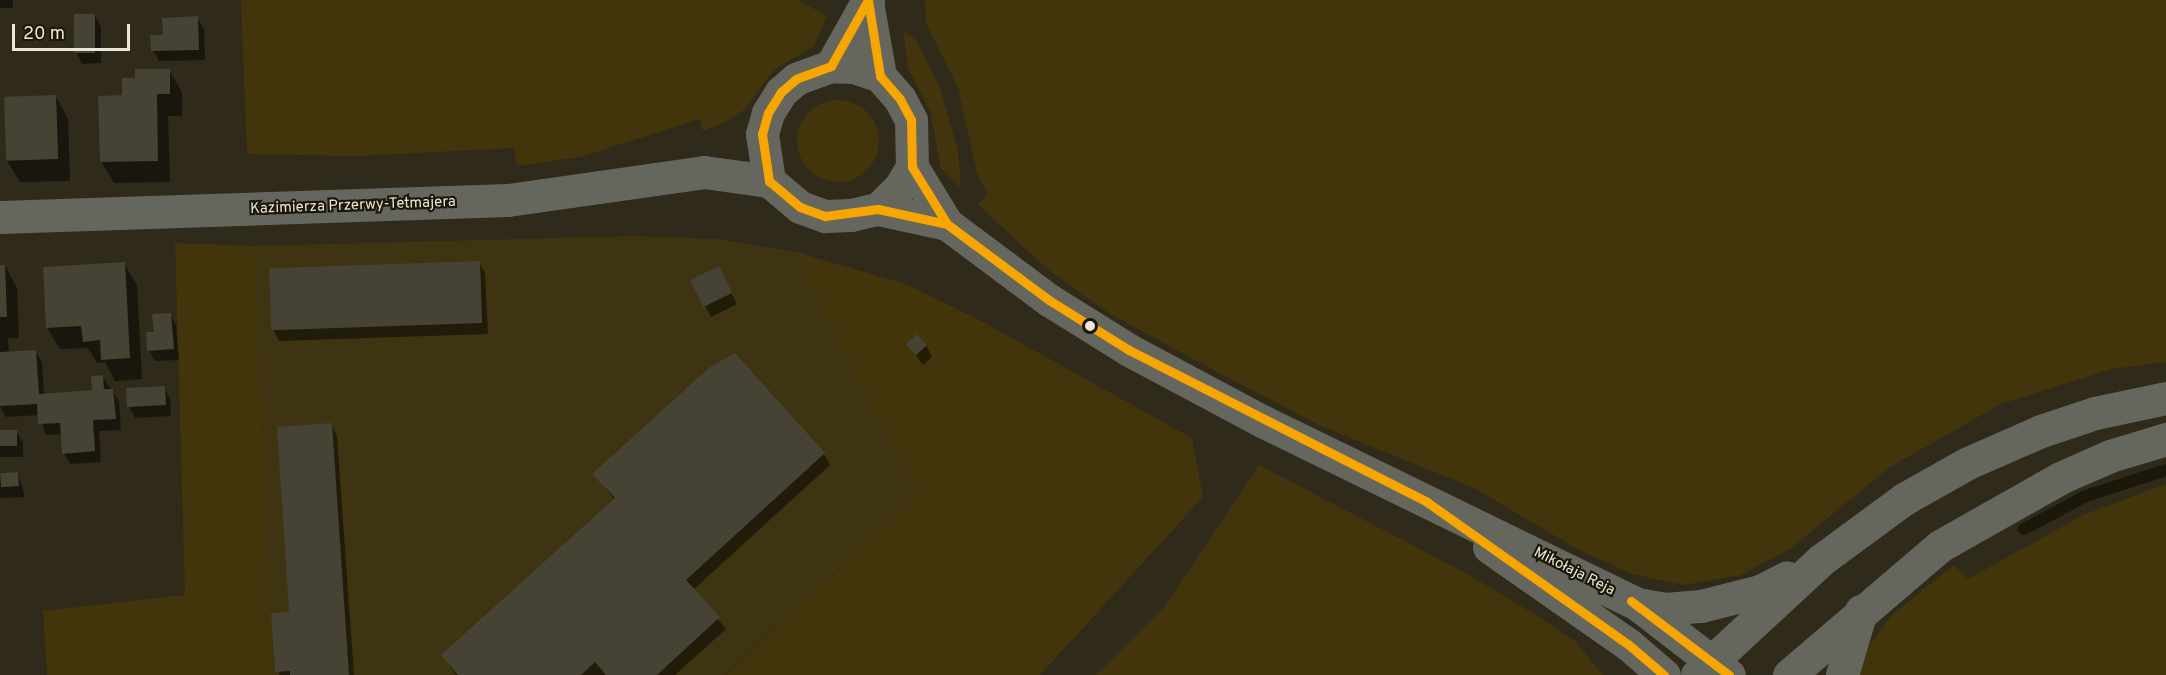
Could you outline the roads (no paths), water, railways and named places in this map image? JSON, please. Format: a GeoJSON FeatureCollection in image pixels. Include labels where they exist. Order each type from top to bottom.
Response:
{"type":"FeatureCollection","features":[{"type":"Feature","properties":{"kind":"street"},"geometry":{"type":"LineString","coordinates":[[831,66],[868,1]]}},
{"type":"Feature","properties":{"kind":"street"},"geometry":{"type":"LineString","coordinates":[[868,1],[880,76]]}},
{"type":"Feature","properties":{"kind":"street"},"geometry":{"type":"LineString","coordinates":[[769,181],[762,134],[768,113],[781,92],[796,80],[831,66],[854,67],[880,76],[900,99],[910,120],[912,167],[900,187],[878,208]]}},
{"type":"Feature","properties":{"kind":"street"},"geometry":{"type":"LineString","coordinates":[[704,172],[762,134]]}},
{"type":"Feature","properties":{"kind":"street","name":"Mikołaja Reja"},"geometry":{"type":"LineString","coordinates":[[912,167],[947,224],[1049,300],[1129,350],[1427,502],[1637,604],[1712,670]]}},
{"type":"Feature","properties":{"kind":"street"},"geometry":{"type":"LineString","coordinates":[[704,172],[769,181],[800,207],[825,216],[851,215],[878,208],[947,224]]}},
{"type":"Feature","properties":{"kind":"street","name":"Kazimierza Przerwy-Tetmajera"},"geometry":{"type":"LineString","coordinates":[[0,217],[508,200],[704,172]]}},
{"type":"Feature","properties":{"kind":"street"},"geometry":{"type":"LineString","coordinates":[[1712,670],[1821,560],[1904,499],[1968,463],[2040,431],[2095,413],[2166,398]]}},
{"type":"Feature","properties":{"kind":"street"},"geometry":{"type":"LineString","coordinates":[[1789,675],[1861,611],[1940,546],[2000,509],[2110,456],[2166,439]]}},
{"type":"Feature","properties":{"kind":"street","name":"Mikołaja Reja"},"geometry":{"type":"LineString","coordinates":[[1427,502],[1629,645],[1664,675]]}},
{"type":"Feature","properties":{"kind":"street"},"geometry":{"type":"LineString","coordinates":[[1637,604],[1665,609],[1728,600],[1760,591],[1821,560]]}},
{"type":"Feature","properties":{"kind":"street"},"geometry":{"type":"LineString","coordinates":[[1842,675],[1861,611]]}},
{"type":"Feature","properties":{"kind":"waterway"},"geometry":{"type":"LineString","coordinates":[[2024,529],[2086,496],[2166,470]]}}]}
